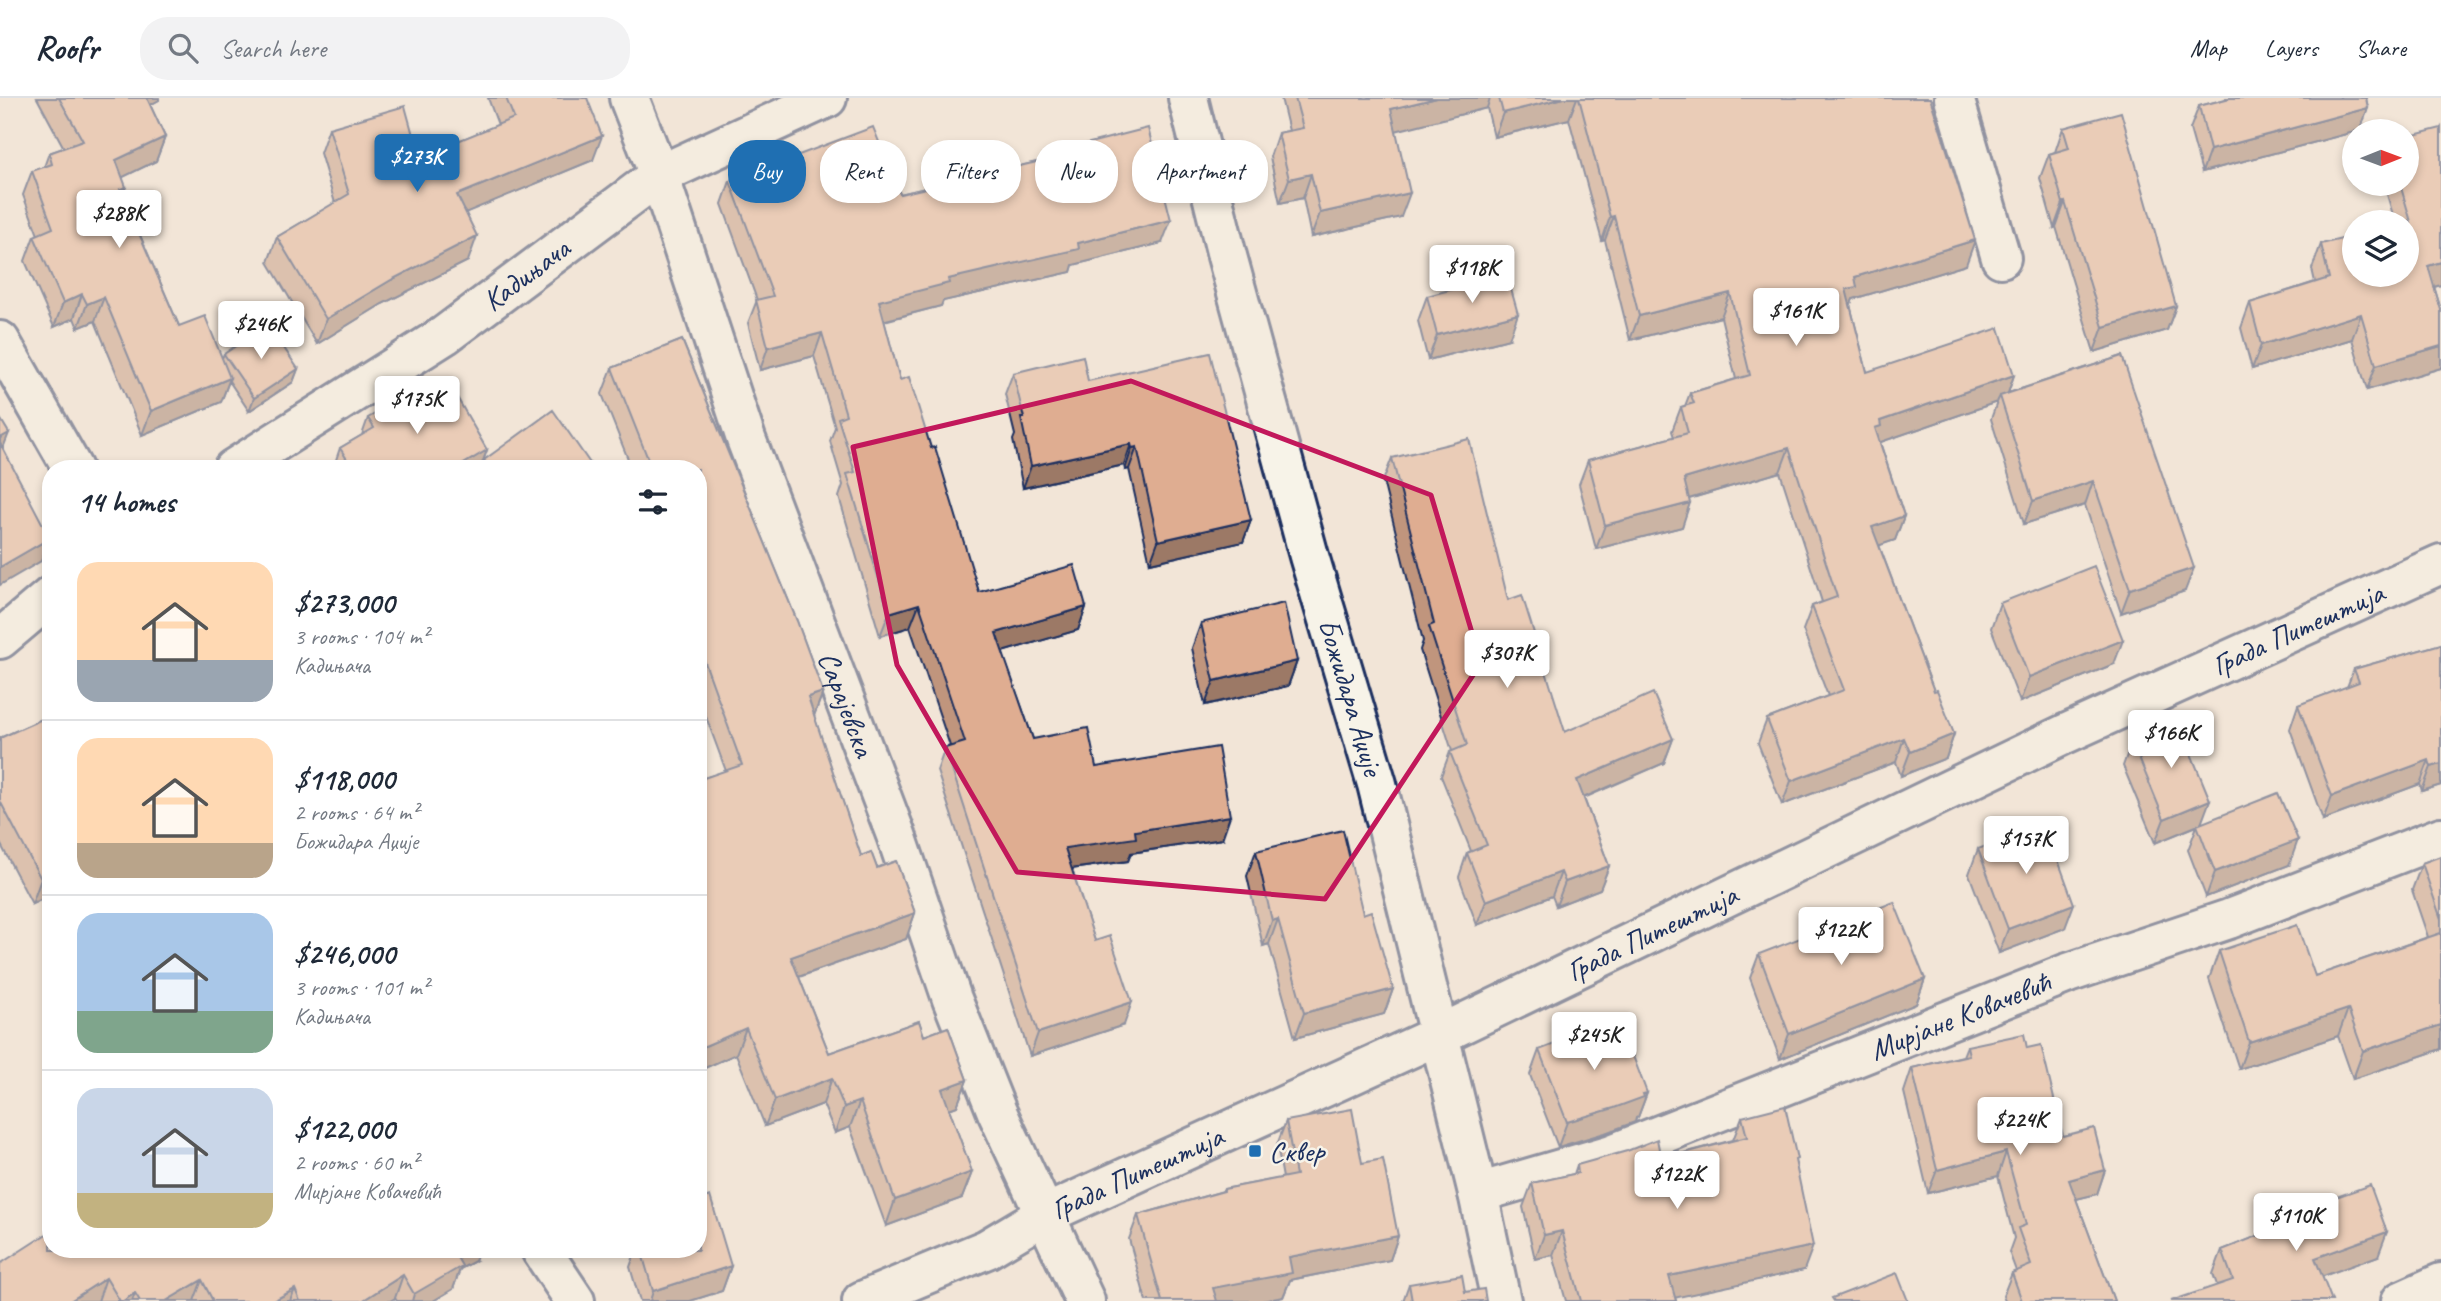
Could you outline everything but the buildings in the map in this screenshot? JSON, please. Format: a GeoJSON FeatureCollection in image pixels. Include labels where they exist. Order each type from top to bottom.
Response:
{"type":"FeatureCollection","features":[{"type":"Feature","properties":{"kind":"street","name":"Сарајевска"},"geometry":{"type":"LineString","coordinates":[[629,98],[659,175],[746,439],[896,835],[952,999],[997,1112],[1085,1301]]}},
{"type":"Feature","properties":{"kind":"street","name":"Кадињача"},"geometry":{"type":"LineString","coordinates":[[247,460],[444,335],[659,175],[827,98]]}},
{"type":"Feature","properties":{"kind":"street","name":"Божидара Аџије"},"geometry":{"type":"LineString","coordinates":[[1188,98],[1227,256],[1309,556],[1377,784],[1478,1193],[1501,1301]]}},
{"type":"Feature","properties":{"kind":"street"},"geometry":{"type":"LineString","coordinates":[[1954,98],[2001,258]]}},
{"type":"Feature","properties":{"kind":"street"},"geometry":{"type":"LineString","coordinates":[[0,341],[68,460]]}},
{"type":"Feature","properties":{"kind":"street","name":"Града Питештија"},"geometry":{"type":"LineString","coordinates":[[862,1301],[987,1249],[1044,1215],[1439,1035],[2065,734],[2441,564]]}},
{"type":"Feature","properties":{"kind":"street"},"geometry":{"type":"LineString","coordinates":[[0,639],[42,604]]}},
{"type":"Feature","properties":{"kind":"street","name":"Мирјане Ковачевић"},"geometry":{"type":"LineString","coordinates":[[1478,1193],[1612,1154],[2068,973],[2230,919],[2441,837]]}},
{"type":"Feature","properties":{"kind":"street"},"geometry":{"type":"LineString","coordinates":[[546,1258],[575,1301]]}},
{"type":"Feature","properties":{"kind":"street"},"geometry":{"type":"LineString","coordinates":[[2401,1301],[2441,1283]]}},
{"type":"Feature","properties":{"kind":"highlighted area"},"geometry":{"type":"Polygon","coordinates":[[[1131,381],[1431,495],[1481,663],[1325,899],[1017,872],[897,665],[853,447],[1131,381]]]}},
{"type":"Feature","properties":{"kind":"place","name":"Сквер"},"geometry":{"type":"Point","coordinates":[1255,1151]}}]}
